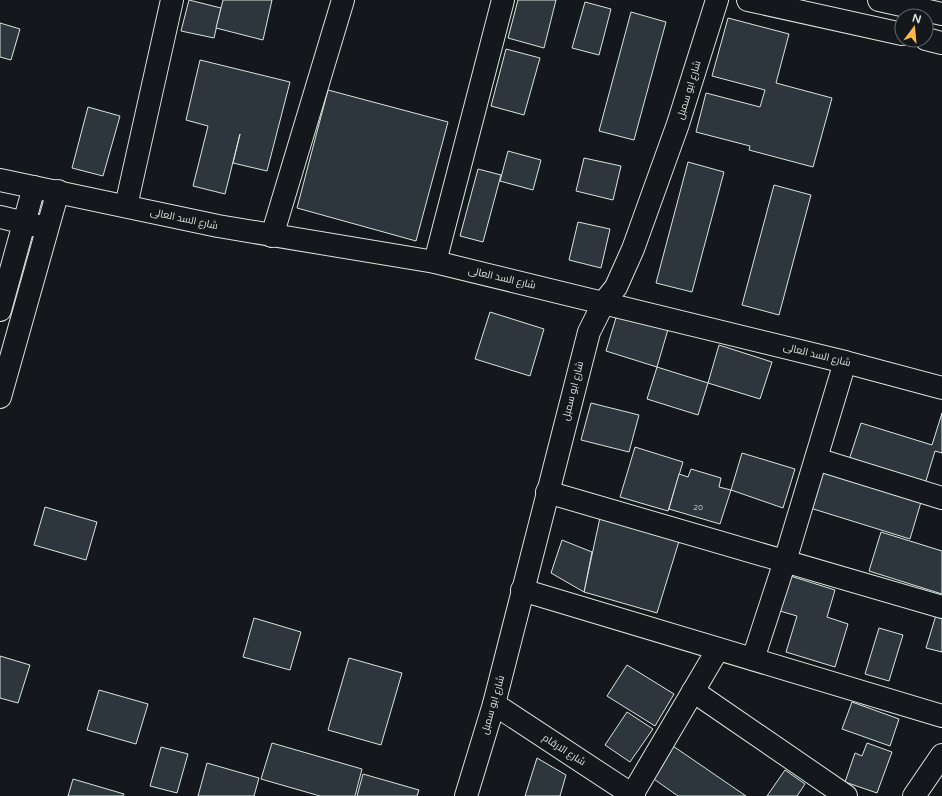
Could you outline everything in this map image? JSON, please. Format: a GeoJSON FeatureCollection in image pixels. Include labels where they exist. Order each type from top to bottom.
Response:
{"type":"FeatureCollection","features":[{"type":"Feature","properties":{"kind":"street"},"geometry":{"type":"LineString","coordinates":[[126,206],[172,0]]}},
{"type":"Feature","properties":{"kind":"street"},"geometry":{"type":"LineString","coordinates":[[272,236],[343,0]]}},
{"type":"Feature","properties":{"kind":"street"},"geometry":{"type":"LineString","coordinates":[[435,262],[503,0]]}},
{"type":"Feature","properties":{"kind":"street","name":"شارع ابو سمبل"},"geometry":{"type":"LineString","coordinates":[[466,796],[494,704],[589,332],[604,302],[616,287],[633,249],[678,124],[717,0]]}},
{"type":"Feature","properties":{"kind":"street"},"geometry":{"type":"LineString","coordinates":[[748,0],[894,32]]}},
{"type":"Feature","properties":{"kind":"street"},"geometry":{"type":"LineString","coordinates":[[879,0],[942,14]]}},
{"type":"Feature","properties":{"kind":"street","name":"شارع السد العالى"},"geometry":{"type":"LineString","coordinates":[[0,180],[272,236],[435,262],[604,302],[845,362],[942,388]]}},
{"type":"Feature","properties":{"kind":"street"},"geometry":{"type":"LineString","coordinates":[[0,310],[34,187]]}},
{"type":"Feature","properties":{"kind":"street"},"geometry":{"type":"LineString","coordinates":[[0,397],[58,191]]}},
{"type":"Feature","properties":{"kind":"street"},"geometry":{"type":"LineString","coordinates":[[0,217],[47,228]]}},
{"type":"Feature","properties":{"kind":"street"},"geometry":{"type":"LineString","coordinates":[[753,659],[785,562],[845,362]]}},
{"type":"Feature","properties":{"kind":"street"},"geometry":{"type":"LineString","coordinates":[[816,459],[942,498]]}},
{"type":"Feature","properties":{"kind":"street"},"geometry":{"type":"LineString","coordinates":[[547,492],[942,607]]}},
{"type":"Feature","properties":{"kind":"street"},"geometry":{"type":"LineString","coordinates":[[522,590],[942,716]]}},
{"type":"Feature","properties":{"kind":"street"},"geometry":{"type":"LineString","coordinates":[[633,796],[718,649]]}},
{"type":"Feature","properties":{"kind":"street"},"geometry":{"type":"LineString","coordinates":[[693,690],[846,796]]}},
{"type":"Feature","properties":{"kind":"street","name":"شارع الارقام"},"geometry":{"type":"LineString","coordinates":[[494,704],[633,796]]}},
{"type":"Feature","properties":{"kind":"street"},"geometry":{"type":"LineString","coordinates":[[914,796],[942,755]]}},
{"type":"Feature","properties":{"kind":"building"},"geometry":{"type":"Polygon","coordinates":[[[189,0],[221,8],[214,38],[181,31],[189,0]]]}},
{"type":"Feature","properties":{"kind":"building"},"geometry":{"type":"Polygon","coordinates":[[[223,0],[272,0],[263,40],[216,28],[223,0]]]}},
{"type":"Feature","properties":{"kind":"building"},"geometry":{"type":"Polygon","coordinates":[[[518,0],[556,0],[544,48],[508,38],[518,0]]]}},
{"type":"Feature","properties":{"kind":"building"},"geometry":{"type":"Polygon","coordinates":[[[585,2],[611,9],[599,55],[572,48],[585,2]]]}},
{"type":"Feature","properties":{"kind":"building"},"geometry":{"type":"Polygon","coordinates":[[[631,12],[666,22],[634,140],[599,131],[631,12]]]}},
{"type":"Feature","properties":{"kind":"building"},"geometry":{"type":"Polygon","coordinates":[[[728,18],[789,34],[776,83],[832,98],[813,167],[749,150],[750,146],[696,132],[706,93],[760,107],[765,90],[712,76],[728,18]]]}},
{"type":"Feature","properties":{"kind":"building"},"geometry":{"type":"Polygon","coordinates":[[[0,23],[20,29],[11,60],[0,57],[0,23]]]}},
{"type":"Feature","properties":{"kind":"building"},"geometry":{"type":"Polygon","coordinates":[[[506,49],[540,58],[524,115],[491,106],[506,49]]]}},
{"type":"Feature","properties":{"kind":"building"},"geometry":{"type":"Polygon","coordinates":[[[200,60],[290,82],[267,171],[233,163],[240,134],[225,194],[193,186],[208,126],[186,120],[200,60]]]}},
{"type":"Feature","properties":{"kind":"building"},"geometry":{"type":"Polygon","coordinates":[[[328,90],[448,122],[416,241],[297,208],[328,90]]]}},
{"type":"Feature","properties":{"kind":"building"},"geometry":{"type":"Polygon","coordinates":[[[88,107],[120,116],[103,176],[72,168],[88,107]]]}},
{"type":"Feature","properties":{"kind":"building"},"geometry":{"type":"Polygon","coordinates":[[[508,151],[541,160],[533,190],[500,181],[508,151]]]}},
{"type":"Feature","properties":{"kind":"building"},"geometry":{"type":"Polygon","coordinates":[[[584,158],[621,166],[613,200],[576,191],[584,158]]]}},
{"type":"Feature","properties":{"kind":"building"},"geometry":{"type":"Polygon","coordinates":[[[688,162],[724,172],[692,292],[656,283],[688,162]]]}},
{"type":"Feature","properties":{"kind":"building"},"geometry":{"type":"Polygon","coordinates":[[[478,169],[501,175],[483,242],[460,236],[478,169]]]}},
{"type":"Feature","properties":{"kind":"building"},"geometry":{"type":"Polygon","coordinates":[[[774,185],[811,195],[779,315],[742,305],[774,185]]]}},
{"type":"Feature","properties":{"kind":"building"},"geometry":{"type":"Polygon","coordinates":[[[578,222],[610,229],[601,268],[569,260],[578,222]]]}},
{"type":"Feature","properties":{"kind":"building"},"geometry":{"type":"Polygon","coordinates":[[[618,311],[669,326],[657,367],[606,351],[618,311]]]}},
{"type":"Feature","properties":{"kind":"building"},"geometry":{"type":"Polygon","coordinates":[[[490,312],[544,329],[530,376],[475,359],[490,312]]]}},
{"type":"Feature","properties":{"kind":"building"},"geometry":{"type":"Polygon","coordinates":[[[719,345],[772,362],[760,399],[708,383],[719,345]]]}},
{"type":"Feature","properties":{"kind":"building"},"geometry":{"type":"Polygon","coordinates":[[[657,367],[708,383],[698,415],[647,399],[657,367]]]}},
{"type":"Feature","properties":{"kind":"building"},"geometry":{"type":"Polygon","coordinates":[[[591,403],[639,415],[629,452],[581,440],[591,403]]]}},
{"type":"Feature","properties":{"kind":"building"},"geometry":{"type":"Polygon","coordinates":[[[942,413],[942,453],[935,451],[925,484],[849,460],[861,423],[932,445],[942,413]]]}},
{"type":"Feature","properties":{"kind":"building"},"geometry":{"type":"Polygon","coordinates":[[[635,447],[683,462],[668,511],[620,497],[635,447]]]}},
{"type":"Feature","properties":{"kind":"building"},"geometry":{"type":"Polygon","coordinates":[[[742,453],[795,469],[783,508],[731,490],[742,453]]]}},
{"type":"Feature","properties":{"kind":"building"},"geometry":{"type":"Polygon","coordinates":[[[691,469],[721,478],[719,487],[731,490],[720,524],[669,509],[679,474],[688,477],[691,469]]]}},
{"type":"Feature","properties":{"kind":"building"},"geometry":{"type":"Polygon","coordinates":[[[819,470],[921,502],[910,539],[807,507],[819,470]]]}},
{"type":"Feature","properties":{"kind":"building"},"geometry":{"type":"Polygon","coordinates":[[[45,507],[97,522],[86,560],[34,545],[45,507]]]}},
{"type":"Feature","properties":{"kind":"building"},"geometry":{"type":"Polygon","coordinates":[[[601,513],[680,538],[657,613],[584,592],[601,513]]]}},
{"type":"Feature","properties":{"kind":"building"},"geometry":{"type":"Polygon","coordinates":[[[881,532],[942,551],[942,594],[869,571],[881,532]]]}},
{"type":"Feature","properties":{"kind":"building"},"geometry":{"type":"Polygon","coordinates":[[[562,540],[592,552],[584,592],[551,573],[562,540]]]}},
{"type":"Feature","properties":{"kind":"building"},"geometry":{"type":"Polygon","coordinates":[[[784,574],[835,590],[827,617],[848,624],[835,667],[786,652],[797,616],[773,609],[784,574]]]}},
{"type":"Feature","properties":{"kind":"building"},"geometry":{"type":"Polygon","coordinates":[[[937,612],[942,614],[942,652],[926,648],[937,612]]]}},
{"type":"Feature","properties":{"kind":"building"},"geometry":{"type":"Polygon","coordinates":[[[254,618],[301,632],[290,670],[243,657],[254,618]]]}},
{"type":"Feature","properties":{"kind":"building"},"geometry":{"type":"Polygon","coordinates":[[[879,628],[903,635],[889,681],[865,674],[879,628]]]}},
{"type":"Feature","properties":{"kind":"building"},"geometry":{"type":"Polygon","coordinates":[[[0,656],[30,665],[18,703],[0,698],[0,656]]]}},
{"type":"Feature","properties":{"kind":"building"},"geometry":{"type":"Polygon","coordinates":[[[349,658],[402,673],[381,745],[328,730],[349,658]]]}},
{"type":"Feature","properties":{"kind":"building"},"geometry":{"type":"Polygon","coordinates":[[[627,665],[674,694],[655,726],[607,696],[627,665]]]}},
{"type":"Feature","properties":{"kind":"building"},"geometry":{"type":"Polygon","coordinates":[[[99,690],[148,704],[136,744],[87,730],[99,690]]]}},
{"type":"Feature","properties":{"kind":"building"},"geometry":{"type":"Polygon","coordinates":[[[852,702],[899,719],[890,746],[842,729],[852,702]]]}},
{"type":"Feature","properties":{"kind":"building"},"geometry":{"type":"Polygon","coordinates":[[[627,712],[653,729],[630,762],[605,745],[627,712]]]}},
{"type":"Feature","properties":{"kind":"building"},"geometry":{"type":"Polygon","coordinates":[[[272,743],[362,769],[355,796],[320,796],[261,779],[272,743]]]}},
{"type":"Feature","properties":{"kind":"building"},"geometry":{"type":"Polygon","coordinates":[[[867,743],[892,752],[877,793],[845,782],[855,753],[862,756],[867,743]]]}},
{"type":"Feature","properties":{"kind":"building"},"geometry":{"type":"Polygon","coordinates":[[[673,746],[746,796],[678,796],[651,777],[673,746]]]}},
{"type":"Feature","properties":{"kind":"building"},"geometry":{"type":"Polygon","coordinates":[[[161,747],[188,754],[177,793],[150,786],[161,747]]]}},
{"type":"Feature","properties":{"kind":"building"},"geometry":{"type":"Polygon","coordinates":[[[537,758],[566,775],[560,796],[525,796],[537,758]]]}},
{"type":"Feature","properties":{"kind":"building"},"geometry":{"type":"Polygon","coordinates":[[[207,763],[259,778],[254,796],[198,796],[207,763]]]}},
{"type":"Feature","properties":{"kind":"building"},"geometry":{"type":"Polygon","coordinates":[[[785,770],[805,784],[797,796],[767,796],[785,770]]]}},
{"type":"Feature","properties":{"kind":"building"},"geometry":{"type":"Polygon","coordinates":[[[363,774],[419,790],[417,796],[357,796],[363,774]]]}},
{"type":"Feature","properties":{"kind":"building"},"geometry":{"type":"Polygon","coordinates":[[[73,779],[124,794],[123,796],[68,796],[73,779]]]}}]}
